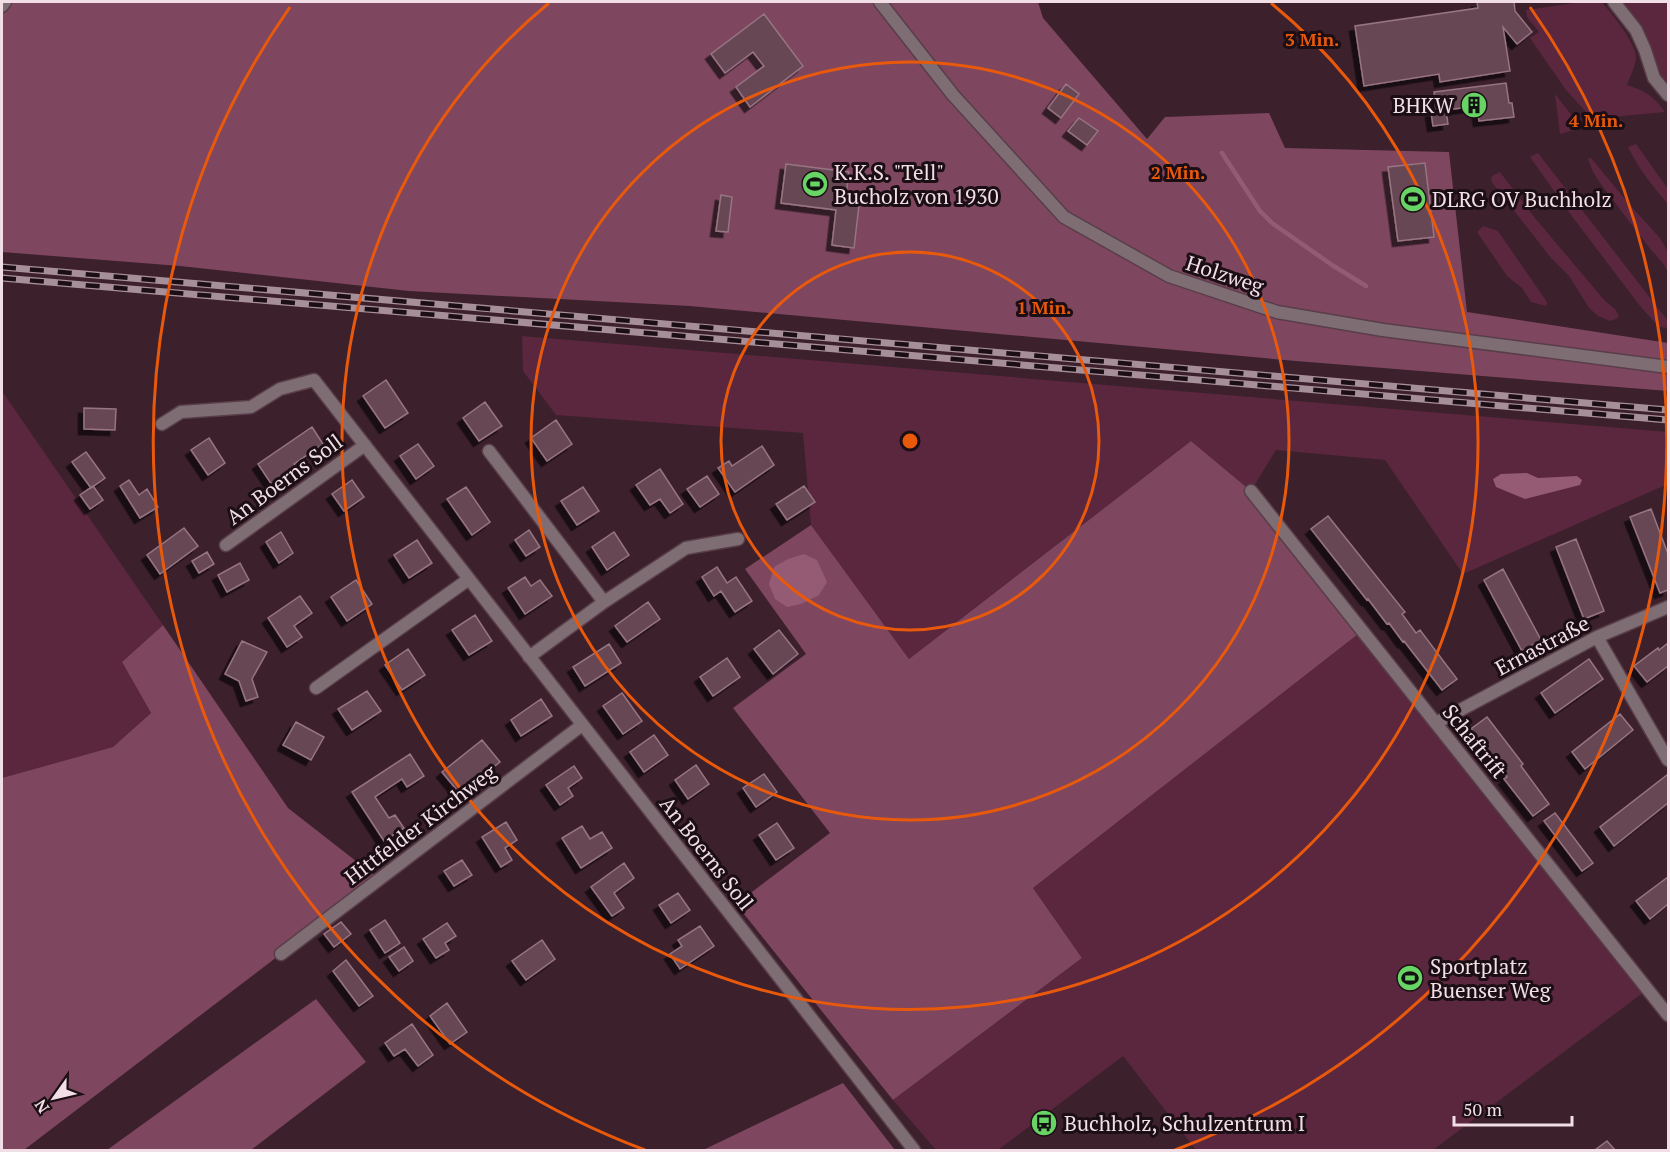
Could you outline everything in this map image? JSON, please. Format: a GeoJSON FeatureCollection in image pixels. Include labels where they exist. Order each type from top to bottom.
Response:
{"type":"FeatureCollection","features":[{"type":"Feature","properties":{"kind":"street"},"geometry":{"type":"LineString","coordinates":[[2,6],[5,2]]}},
{"type":"Feature","properties":{"kind":"street","name":"Holzweg"},"geometry":{"type":"LineString","coordinates":[[880,2],[953,95],[1064,217],[1169,276],[1277,312],[1383,330],[1668,367]]}},
{"type":"Feature","properties":{"kind":"street"},"geometry":{"type":"LineString","coordinates":[[1614,2],[1636,30],[1654,78],[1668,95]]}},
{"type":"Feature","properties":{"kind":"street","name":"An Boerns Soll"},"geometry":{"type":"LineString","coordinates":[[162,424],[182,412],[251,407],[280,388],[314,380],[914,1150]]}},
{"type":"Feature","properties":{"kind":"street","name":"An Boerns Soll"},"geometry":{"type":"LineString","coordinates":[[226,545],[365,445]]}},
{"type":"Feature","properties":{"kind":"street"},"geometry":{"type":"LineString","coordinates":[[489,451],[604,602]]}},
{"type":"Feature","properties":{"kind":"street","name":"Schaftrift"},"geometry":{"type":"LineString","coordinates":[[1251,491],[1668,1015]]}},
{"type":"Feature","properties":{"kind":"street"},"geometry":{"type":"LineString","coordinates":[[529,657],[604,602],[686,548],[738,539]]}},
{"type":"Feature","properties":{"kind":"street"},"geometry":{"type":"LineString","coordinates":[[316,688],[469,579]]}},
{"type":"Feature","properties":{"kind":"street","name":"Ernastraße"},"geometry":{"type":"LineString","coordinates":[[1436,723],[1596,637],[1668,606]]}},
{"type":"Feature","properties":{"kind":"street"},"geometry":{"type":"LineString","coordinates":[[1596,637],[1668,760]]}},
{"type":"Feature","properties":{"kind":"street","name":"Hittfelder Kirchweg"},"geometry":{"type":"LineString","coordinates":[[281,954],[582,725]]}},
{"type":"Feature","properties":{"kind":"shaded area"},"geometry":{"type":"Polygon","coordinates":[[[5,2],[1038,2],[1043,18],[1147,139],[1165,117],[1269,113],[1285,148],[1449,152],[1467,312],[1668,343],[1668,391],[1296,361],[690,306],[409,291],[180,266],[2,252],[2,6],[5,2]]]}},
{"type":"Feature","properties":{"kind":"shaded area"},"geometry":{"type":"Polygon","coordinates":[[[1582,2],[1602,2],[1617,21],[1628,37],[1636,58],[1627,85],[1649,95],[1665,112],[1603,118],[1586,112],[1566,90],[1530,38],[1539,32],[1527,17],[1526,10],[1582,2]]]}},
{"type":"Feature","properties":{"kind":"shaded area"},"geometry":{"type":"Polygon","coordinates":[[[1614,2],[1668,2],[1668,95],[1645,50],[1614,2]]]}},
{"type":"Feature","properties":{"kind":"shaded area"},"geometry":{"type":"Polygon","coordinates":[[[1555,94],[1577,122],[1579,126],[1574,130],[1560,134],[1555,94]]]}},
{"type":"Feature","properties":{"kind":"shaded area"},"geometry":{"type":"Polygon","coordinates":[[[1636,144],[1668,189],[1668,204],[1646,177],[1628,147],[1636,144]]]}},
{"type":"Feature","properties":{"kind":"shaded area"},"geometry":{"type":"Polygon","coordinates":[[[1538,153],[1668,321],[1668,328],[1659,327],[1640,306],[1571,215],[1530,157],[1538,153]]]}},
{"type":"Feature","properties":{"kind":"shaded area"},"geometry":{"type":"Polygon","coordinates":[[[1591,158],[1660,238],[1668,252],[1668,272],[1600,183],[1588,159],[1591,158]]]}},
{"type":"Feature","properties":{"kind":"shaded area"},"geometry":{"type":"Polygon","coordinates":[[[1500,172],[1535,218],[1605,301],[1615,309],[1619,316],[1616,319],[1610,321],[1598,316],[1589,308],[1569,276],[1551,258],[1491,181],[1492,176],[1500,172]]]}},
{"type":"Feature","properties":{"kind":"shaded area"},"geometry":{"type":"Polygon","coordinates":[[[1483,226],[1498,231],[1547,302],[1546,306],[1531,302],[1522,288],[1507,276],[1477,232],[1483,226]]]}},
{"type":"Feature","properties":{"kind":"shaded area"},"geometry":{"type":"Polygon","coordinates":[[[522,336],[1668,432],[1668,484],[1463,574],[1385,460],[1276,450],[1251,491],[1191,441],[909,659],[811,525],[803,433],[556,415],[523,371],[522,336]]]}},
{"type":"Feature","properties":{"kind":"shaded area"},"geometry":{"type":"Polygon","coordinates":[[[2,391],[163,625],[122,662],[151,713],[113,747],[2,778],[2,391]]]}},
{"type":"Feature","properties":{"kind":"shaded area"},"geometry":{"type":"Polygon","coordinates":[[[1191,441],[1251,491],[1362,631],[1033,888],[1082,958],[893,1100],[736,904],[830,833],[733,708],[806,654],[745,569],[811,525],[909,659],[1191,441]]]}},
{"type":"Feature","properties":{"kind":"shaded area"},"geometry":{"type":"Polygon","coordinates":[[[1527,473],[1538,478],[1577,476],[1582,480],[1580,485],[1525,499],[1496,487],[1493,479],[1501,474],[1527,473]]]}},
{"type":"Feature","properties":{"kind":"shaded area"},"geometry":{"type":"Polygon","coordinates":[[[804,554],[817,560],[827,582],[819,595],[801,604],[787,607],[775,599],[769,584],[774,567],[804,554]]]}},
{"type":"Feature","properties":{"kind":"shaded area"},"geometry":{"type":"Polygon","coordinates":[[[163,625],[288,808],[379,879],[24,1150],[2,1150],[2,778],[113,747],[151,713],[122,662],[163,625]]]}},
{"type":"Feature","properties":{"kind":"shaded area"},"geometry":{"type":"Polygon","coordinates":[[[1362,631],[1648,989],[1433,1150],[1196,1150],[1123,1056],[998,1150],[936,1150],[893,1100],[1082,958],[1033,888],[1362,631]]]}},
{"type":"Feature","properties":{"kind":"shaded area"},"geometry":{"type":"Polygon","coordinates":[[[316,999],[366,1062],[251,1150],[107,1150],[316,999]]]}},
{"type":"Feature","properties":{"kind":"shaded area"},"geometry":{"type":"Polygon","coordinates":[[[843,1083],[895,1150],[703,1150],[843,1083]]]}},
{"type":"Feature","properties":{"kind":"building"},"geometry":{"type":"Polygon","coordinates":[[[1477,2],[1514,2],[1515,11],[1532,32],[1517,44],[1503,27],[1510,71],[1440,82],[1439,74],[1364,86],[1355,26],[1478,8],[1477,2]]]}},
{"type":"Feature","properties":{"kind":"building"},"geometry":{"type":"Polygon","coordinates":[[[764,14],[803,66],[750,107],[736,87],[764,66],[753,52],[725,73],[711,54],[764,14]]]}},
{"type":"Feature","properties":{"kind":"building","name":"BHKW"},"geometry":{"type":"Polygon","coordinates":[[[1506,83],[1514,117],[1479,121],[1477,106],[1446,110],[1448,124],[1433,126],[1431,112],[1436,111],[1434,92],[1506,83]]]}},
{"type":"Feature","properties":{"kind":"building"},"geometry":{"type":"Polygon","coordinates":[[[1066,84],[1079,94],[1061,118],[1048,108],[1066,84]]]}},
{"type":"Feature","properties":{"kind":"building"},"geometry":{"type":"Polygon","coordinates":[[[1079,118],[1098,131],[1087,145],[1068,131],[1079,118]]]}},
{"type":"Feature","properties":{"kind":"building"},"geometry":{"type":"Polygon","coordinates":[[[1425,163],[1434,237],[1398,241],[1388,167],[1425,163]]]}},
{"type":"Feature","properties":{"kind":"building"},"geometry":{"type":"Polygon","coordinates":[[[786,164],[849,172],[846,195],[860,197],[854,248],[832,245],[836,210],[781,203],[786,164]]]}},
{"type":"Feature","properties":{"kind":"building"},"geometry":{"type":"Polygon","coordinates":[[[721,195],[732,197],[728,232],[716,231],[721,195]]]}},
{"type":"Feature","properties":{"kind":"building"},"geometry":{"type":"Polygon","coordinates":[[[386,380],[408,413],[385,428],[363,396],[386,380]]]}},
{"type":"Feature","properties":{"kind":"building"},"geometry":{"type":"Polygon","coordinates":[[[485,402],[502,426],[479,441],[463,418],[485,402]]]}},
{"type":"Feature","properties":{"kind":"building"},"geometry":{"type":"Polygon","coordinates":[[[84,408],[116,409],[115,430],[84,429],[84,408]]]}},
{"type":"Feature","properties":{"kind":"building"},"geometry":{"type":"Polygon","coordinates":[[[556,420],[572,444],[547,461],[531,438],[556,420]]]}},
{"type":"Feature","properties":{"kind":"building"},"geometry":{"type":"Polygon","coordinates":[[[312,427],[323,444],[294,464],[299,471],[274,488],[258,464],[312,427]]]}},
{"type":"Feature","properties":{"kind":"building"},"geometry":{"type":"Polygon","coordinates":[[[209,438],[225,463],[208,475],[191,450],[209,438]]]}},
{"type":"Feature","properties":{"kind":"building"},"geometry":{"type":"Polygon","coordinates":[[[418,444],[434,466],[416,479],[400,456],[418,444]]]}},
{"type":"Feature","properties":{"kind":"building"},"geometry":{"type":"Polygon","coordinates":[[[762,446],[774,465],[735,492],[718,468],[729,461],[732,466],[762,446]]]}},
{"type":"Feature","properties":{"kind":"building"},"geometry":{"type":"Polygon","coordinates":[[[86,452],[105,478],[91,488],[72,462],[86,452]]]}},
{"type":"Feature","properties":{"kind":"building"},"geometry":{"type":"Polygon","coordinates":[[[660,469],[683,504],[670,513],[660,499],[650,505],[636,485],[660,469]]]}},
{"type":"Feature","properties":{"kind":"building"},"geometry":{"type":"Polygon","coordinates":[[[707,476],[719,494],[700,507],[687,489],[707,476]]]}},
{"type":"Feature","properties":{"kind":"building"},"geometry":{"type":"Polygon","coordinates":[[[129,480],[139,495],[147,489],[158,507],[140,518],[120,486],[129,480]]]}},
{"type":"Feature","properties":{"kind":"building"},"geometry":{"type":"Polygon","coordinates":[[[352,480],[364,497],[344,511],[332,494],[352,480]]]}},
{"type":"Feature","properties":{"kind":"building"},"geometry":{"type":"Polygon","coordinates":[[[93,486],[103,500],[90,509],[80,495],[93,486]]]}},
{"type":"Feature","properties":{"kind":"building"},"geometry":{"type":"Polygon","coordinates":[[[804,486],[815,502],[787,520],[776,504],[804,486]]]}},
{"type":"Feature","properties":{"kind":"building"},"geometry":{"type":"Polygon","coordinates":[[[466,487],[490,522],[472,535],[447,499],[466,487]]]}},
{"type":"Feature","properties":{"kind":"building"},"geometry":{"type":"Polygon","coordinates":[[[583,487],[599,511],[577,525],[561,501],[583,487]]]}},
{"type":"Feature","properties":{"kind":"building"},"geometry":{"type":"Polygon","coordinates":[[[1651,509],[1668,554],[1668,590],[1660,593],[1630,517],[1651,509]]]}},
{"type":"Feature","properties":{"kind":"building"},"geometry":{"type":"Polygon","coordinates":[[[1328,516],[1405,612],[1402,614],[1416,633],[1420,630],[1457,679],[1442,690],[1311,529],[1328,516]]]}},
{"type":"Feature","properties":{"kind":"building"},"geometry":{"type":"Polygon","coordinates":[[[184,528],[198,546],[160,574],[147,555],[184,528]]]}},
{"type":"Feature","properties":{"kind":"building"},"geometry":{"type":"Polygon","coordinates":[[[529,530],[540,547],[526,556],[515,540],[529,530]]]}},
{"type":"Feature","properties":{"kind":"building"},"geometry":{"type":"Polygon","coordinates":[[[281,532],[293,553],[279,563],[266,542],[281,532]]]}},
{"type":"Feature","properties":{"kind":"building"},"geometry":{"type":"Polygon","coordinates":[[[614,532],[629,555],[607,570],[592,547],[614,532]]]}},
{"type":"Feature","properties":{"kind":"building"},"geometry":{"type":"Polygon","coordinates":[[[1576,539],[1604,611],[1584,619],[1556,547],[1576,539]]]}},
{"type":"Feature","properties":{"kind":"building"},"geometry":{"type":"Polygon","coordinates":[[[417,540],[432,563],[409,578],[394,555],[417,540]]]}},
{"type":"Feature","properties":{"kind":"building"},"geometry":{"type":"Polygon","coordinates":[[[207,552],[214,564],[199,573],[192,561],[207,552]]]}},
{"type":"Feature","properties":{"kind":"building"},"geometry":{"type":"Polygon","coordinates":[[[240,563],[249,580],[227,592],[218,575],[240,563]]]}},
{"type":"Feature","properties":{"kind":"building"},"geometry":{"type":"Polygon","coordinates":[[[717,567],[727,583],[736,577],[752,601],[735,612],[721,591],[714,596],[702,577],[717,567]]]}},
{"type":"Feature","properties":{"kind":"building"},"geometry":{"type":"Polygon","coordinates":[[[1503,569],[1541,640],[1522,651],[1484,580],[1503,569]]]}},
{"type":"Feature","properties":{"kind":"building"},"geometry":{"type":"Polygon","coordinates":[[[525,577],[531,586],[540,580],[552,596],[525,614],[508,588],[525,577]]]}},
{"type":"Feature","properties":{"kind":"building"},"geometry":{"type":"Polygon","coordinates":[[[356,580],[372,604],[347,621],[331,597],[356,580]]]}},
{"type":"Feature","properties":{"kind":"building"},"geometry":{"type":"Polygon","coordinates":[[[300,596],[312,613],[294,626],[302,637],[287,647],[268,618],[300,596]]]}},
{"type":"Feature","properties":{"kind":"building"},"geometry":{"type":"Polygon","coordinates":[[[648,602],[660,619],[627,642],[615,626],[648,602]]]}},
{"type":"Feature","properties":{"kind":"building"},"geometry":{"type":"Polygon","coordinates":[[[475,615],[492,641],[469,655],[452,630],[475,615]]]}},
{"type":"Feature","properties":{"kind":"building"},"geometry":{"type":"Polygon","coordinates":[[[779,630],[798,654],[773,674],[754,649],[779,630]]]}},
{"type":"Feature","properties":{"kind":"building"},"geometry":{"type":"Polygon","coordinates":[[[242,641],[267,652],[252,679],[258,697],[246,701],[239,681],[225,674],[242,641]]]}},
{"type":"Feature","properties":{"kind":"building"},"geometry":{"type":"Polygon","coordinates":[[[1668,643],[1668,666],[1647,682],[1634,666],[1668,643]]]}},
{"type":"Feature","properties":{"kind":"building"},"geometry":{"type":"Polygon","coordinates":[[[609,644],[621,663],[585,686],[573,667],[609,644]]]}},
{"type":"Feature","properties":{"kind":"building"},"geometry":{"type":"Polygon","coordinates":[[[408,649],[425,675],[402,690],[385,665],[408,649]]]}},
{"type":"Feature","properties":{"kind":"building"},"geometry":{"type":"Polygon","coordinates":[[[727,658],[740,677],[713,696],[700,677],[727,658]]]}},
{"type":"Feature","properties":{"kind":"building"},"geometry":{"type":"Polygon","coordinates":[[[1589,659],[1603,679],[1555,713],[1541,693],[1589,659]]]}},
{"type":"Feature","properties":{"kind":"building"},"geometry":{"type":"Polygon","coordinates":[[[367,691],[381,711],[352,730],[338,709],[367,691]]]}},
{"type":"Feature","properties":{"kind":"building"},"geometry":{"type":"Polygon","coordinates":[[[622,693],[642,721],[623,734],[603,706],[622,693]]]}},
{"type":"Feature","properties":{"kind":"building"},"geometry":{"type":"Polygon","coordinates":[[[541,699],[552,716],[521,736],[511,720],[541,699]]]}},
{"type":"Feature","properties":{"kind":"building"},"geometry":{"type":"Polygon","coordinates":[[[1620,714],[1633,730],[1585,769],[1572,752],[1620,714]]]}},
{"type":"Feature","properties":{"kind":"building"},"geometry":{"type":"Polygon","coordinates":[[[1487,717],[1523,764],[1521,766],[1549,804],[1533,816],[1504,779],[1507,777],[1471,729],[1487,717]]]}},
{"type":"Feature","properties":{"kind":"building"},"geometry":{"type":"Polygon","coordinates":[[[296,722],[324,737],[311,760],[283,745],[296,722]]]}},
{"type":"Feature","properties":{"kind":"building"},"geometry":{"type":"Polygon","coordinates":[[[654,735],[668,755],[644,772],[630,752],[654,735]]]}},
{"type":"Feature","properties":{"kind":"building"},"geometry":{"type":"Polygon","coordinates":[[[482,740],[500,762],[460,794],[442,772],[482,740]]]}},
{"type":"Feature","properties":{"kind":"building"},"geometry":{"type":"Polygon","coordinates":[[[410,754],[424,776],[407,787],[402,779],[375,797],[389,818],[395,815],[404,828],[384,841],[352,792],[410,754]]]}},
{"type":"Feature","properties":{"kind":"building"},"geometry":{"type":"Polygon","coordinates":[[[696,765],[709,784],[688,799],[675,780],[696,765]]]}},
{"type":"Feature","properties":{"kind":"building"},"geometry":{"type":"Polygon","coordinates":[[[574,766],[582,778],[568,788],[573,796],[560,805],[546,785],[574,766]]]}},
{"type":"Feature","properties":{"kind":"building"},"geometry":{"type":"Polygon","coordinates":[[[764,774],[777,792],[756,807],[743,788],[764,774]]]}},
{"type":"Feature","properties":{"kind":"building"},"geometry":{"type":"Polygon","coordinates":[[[1667,775],[1668,803],[1614,846],[1600,827],[1667,775]]]}},
{"type":"Feature","properties":{"kind":"building"},"geometry":{"type":"Polygon","coordinates":[[[1555,813],[1593,863],[1582,871],[1544,821],[1555,813]]]}},
{"type":"Feature","properties":{"kind":"building"},"geometry":{"type":"Polygon","coordinates":[[[506,822],[517,840],[505,848],[512,860],[501,867],[482,837],[506,822]]]}},
{"type":"Feature","properties":{"kind":"building"},"geometry":{"type":"Polygon","coordinates":[[[777,823],[794,848],[776,860],[759,835],[777,823]]]}},
{"type":"Feature","properties":{"kind":"building"},"geometry":{"type":"Polygon","coordinates":[[[582,826],[590,839],[602,832],[612,848],[581,868],[562,838],[582,826]]]}},
{"type":"Feature","properties":{"kind":"building"},"geometry":{"type":"Polygon","coordinates":[[[462,860],[472,875],[454,886],[444,871],[462,860]]]}},
{"type":"Feature","properties":{"kind":"building"},"geometry":{"type":"Polygon","coordinates":[[[624,863],[634,878],[614,893],[624,908],[612,916],[591,887],[624,863]]]}},
{"type":"Feature","properties":{"kind":"building"},"geometry":{"type":"Polygon","coordinates":[[[1668,877],[1668,904],[1650,919],[1636,901],[1668,877]]]}},
{"type":"Feature","properties":{"kind":"building"},"geometry":{"type":"Polygon","coordinates":[[[678,893],[690,910],[671,923],[659,905],[678,893]]]}},
{"type":"Feature","properties":{"kind":"building"},"geometry":{"type":"Polygon","coordinates":[[[385,920],[400,943],[385,953],[370,930],[385,920]]]}},
{"type":"Feature","properties":{"kind":"building"},"geometry":{"type":"Polygon","coordinates":[[[341,922],[351,934],[334,947],[324,934],[341,922]]]}},
{"type":"Feature","properties":{"kind":"building"},"geometry":{"type":"Polygon","coordinates":[[[447,923],[456,936],[445,943],[449,950],[436,958],[423,939],[447,923]]]}},
{"type":"Feature","properties":{"kind":"building"},"geometry":{"type":"Polygon","coordinates":[[[700,926],[714,946],[680,969],[670,954],[682,946],[678,940],[700,926]]]}},
{"type":"Feature","properties":{"kind":"building"},"geometry":{"type":"Polygon","coordinates":[[[542,940],[555,959],[526,980],[512,961],[542,940]]]}},
{"type":"Feature","properties":{"kind":"building"},"geometry":{"type":"Polygon","coordinates":[[[404,947],[413,961],[399,971],[389,957],[404,947]]]}},
{"type":"Feature","properties":{"kind":"building"},"geometry":{"type":"Polygon","coordinates":[[[346,960],[373,996],[359,1006],[333,971],[346,960]]]}},
{"type":"Feature","properties":{"kind":"building"},"geometry":{"type":"Polygon","coordinates":[[[447,1003],[467,1032],[450,1044],[430,1016],[447,1003]]]}},
{"type":"Feature","properties":{"kind":"building"},"geometry":{"type":"Polygon","coordinates":[[[412,1024],[433,1055],[418,1066],[405,1049],[394,1056],[385,1043],[412,1024]]]}},
{"type":"Feature","properties":{"kind":"building"},"geometry":{"type":"Polygon","coordinates":[[[1607,1141],[1615,1150],[1595,1150],[1607,1141]]]}},
{"type":"Feature","properties":{"kind":"waterway"},"geometry":{"type":"LineString","coordinates":[[1222,153],[1260,211],[1272,223],[1366,286]]}},
{"type":"Feature","properties":{"kind":"railway"},"geometry":{"type":"LineString","coordinates":[[2,267],[1668,410]]}},
{"type":"Feature","properties":{"kind":"railway"},"geometry":{"type":"LineString","coordinates":[[2,278],[1668,420]]}},
{"type":"Feature","properties":{"kind":"place","name":"BHKW"},"geometry":{"type":"Point","coordinates":[1474,105]}},
{"type":"Feature","properties":{"kind":"place","name":"K.K.S. \"Tell\" Bucholz von 1930"},"geometry":{"type":"Point","coordinates":[815,184]}},
{"type":"Feature","properties":{"kind":"place","name":"DLRG OV Buchholz"},"geometry":{"type":"Point","coordinates":[1413,199]}},
{"type":"Feature","properties":{"kind":"place","name":"Sportplatz Buenser Weg"},"geometry":{"type":"Point","coordinates":[1410,978]}},
{"type":"Feature","properties":{"kind":"place","name":"Buchholz, Schulzentrum I"},"geometry":{"type":"Point","coordinates":[1044,1123]}}]}
